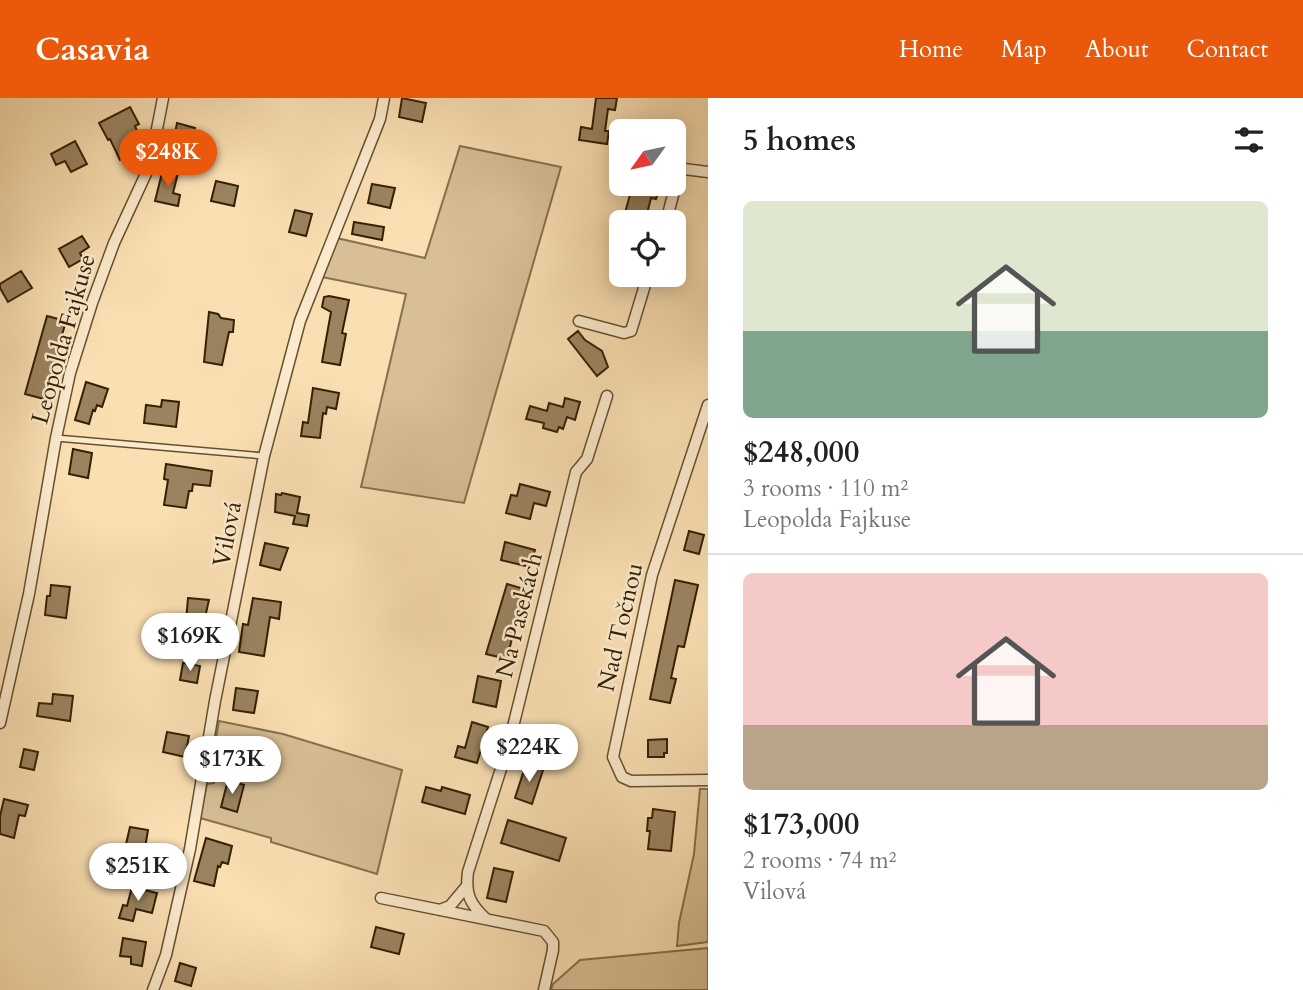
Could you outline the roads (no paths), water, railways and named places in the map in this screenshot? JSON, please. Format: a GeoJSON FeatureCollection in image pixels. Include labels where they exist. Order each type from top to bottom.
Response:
{"type":"FeatureCollection","features":[{"type":"Feature","properties":{"kind":"street","name":"Leopolda Fajkuse"},"geometry":{"type":"LineString","coordinates":[[0,723],[29,594],[70,373],[114,243],[150,165],[163,98]]}},
{"type":"Feature","properties":{"kind":"street","name":"Vilová"},"geometry":{"type":"LineString","coordinates":[[153,990],[166,955],[190,849],[215,701],[264,456],[300,321],[380,119],[384,98]]}},
{"type":"Feature","properties":{"kind":"street"},"geometry":{"type":"LineString","coordinates":[[669,210],[678,176],[684,169],[708,172]]}},
{"type":"Feature","properties":{"kind":"street"},"geometry":{"type":"LineString","coordinates":[[579,321],[624,333],[631,331],[644,287]]}},
{"type":"Feature","properties":{"kind":"street","name":"Na Pasekách"},"geometry":{"type":"LineString","coordinates":[[466,887],[468,872],[508,747],[576,472],[587,459],[607,396]]}},
{"type":"Feature","properties":{"kind":"street","name":"Nad Točnou"},"geometry":{"type":"LineString","coordinates":[[708,405],[652,575],[613,757],[622,777],[631,781],[708,780]]}},
{"type":"Feature","properties":{"kind":"street"},"geometry":{"type":"LineString","coordinates":[[440,910],[450,906],[466,887]]}},
{"type":"Feature","properties":{"kind":"street"},"geometry":{"type":"LineString","coordinates":[[466,887],[472,906],[486,919]]}},
{"type":"Feature","properties":{"kind":"street"},"geometry":{"type":"LineString","coordinates":[[381,898],[544,931],[553,942],[544,990]]}},
{"type":"Feature","properties":{"kind":"lane"},"geometry":{"type":"LineString","coordinates":[[56,438],[264,456]]}}]}
